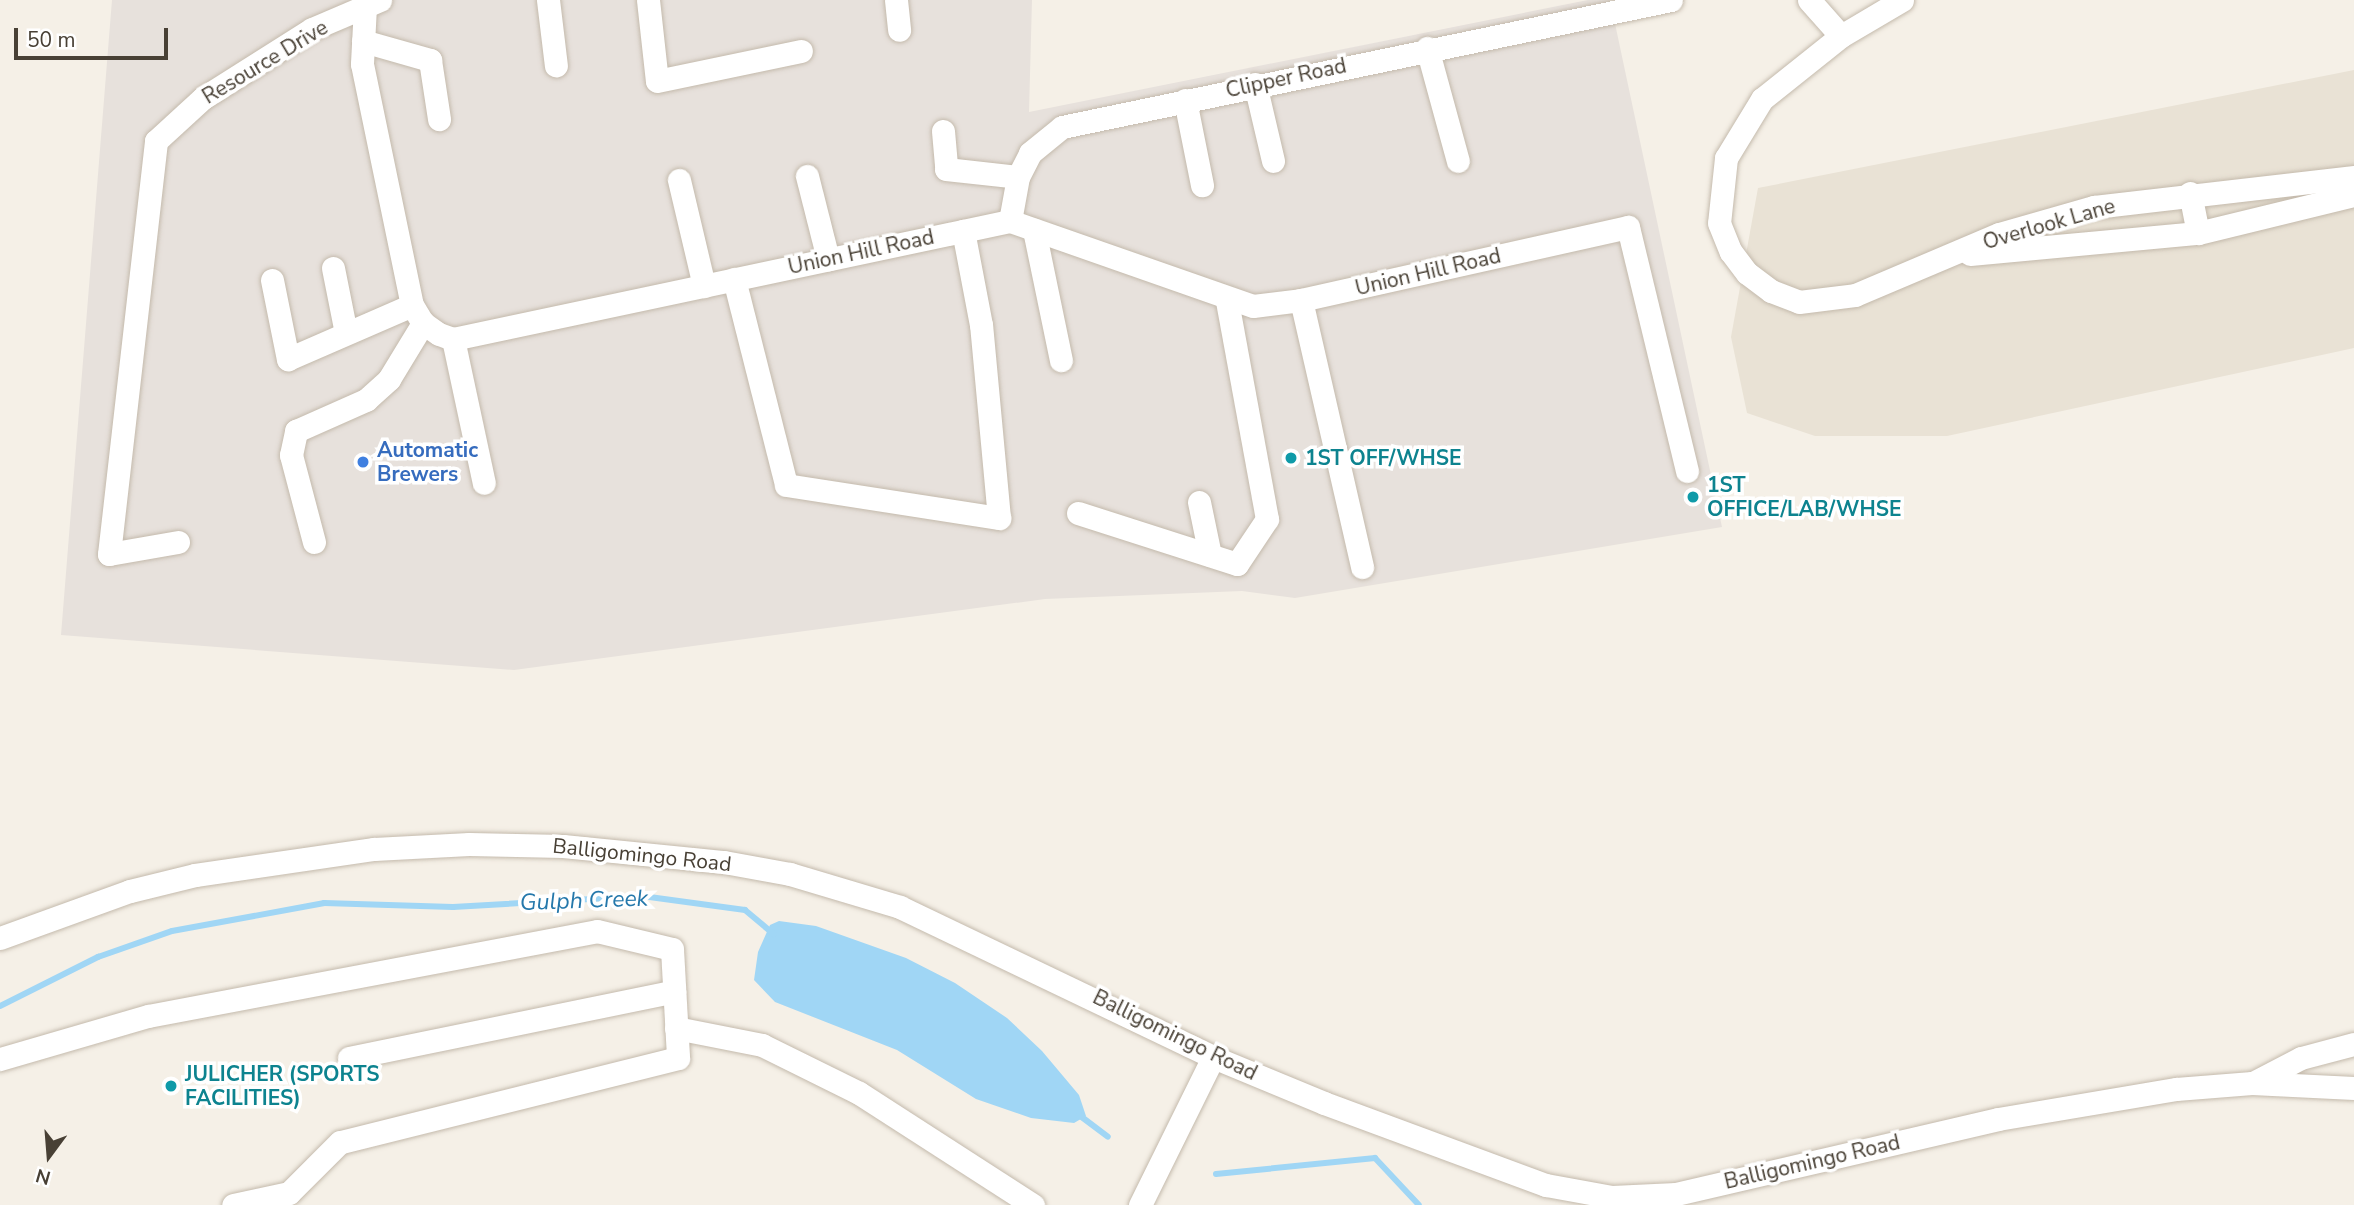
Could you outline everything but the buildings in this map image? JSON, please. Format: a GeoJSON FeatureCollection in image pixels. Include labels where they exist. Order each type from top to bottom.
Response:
{"type":"FeatureCollection","features":[{"type":"Feature","properties":{"kind":"street"},"geometry":{"type":"LineString","coordinates":[[548,0],[556,66]]}},
{"type":"Feature","properties":{"kind":"street"},"geometry":{"type":"LineString","coordinates":[[648,0],[657,81],[801,51]]}},
{"type":"Feature","properties":{"kind":"street"},"geometry":{"type":"LineString","coordinates":[[896,0],[899,30]]}},
{"type":"Feature","properties":{"kind":"street","name":"Clipper Road"},"geometry":{"type":"LineString","coordinates":[[1010,221],[1018,177],[1030,153],[1062,127],[1427,48],[1671,0]]}},
{"type":"Feature","properties":{"kind":"street"},"geometry":{"type":"LineString","coordinates":[[1808,0],[1841,36]]}},
{"type":"Feature","properties":{"kind":"street","name":"Overlook Lane"},"geometry":{"type":"LineString","coordinates":[[1902,0],[1841,36],[1762,99],[1740,128],[1726,158],[1720,190],[1719,222],[1731,252],[1747,273],[1771,291],[1799,302],[1855,295],[1953,256],[1999,234],[2095,207],[2190,193],[2354,177]]}},
{"type":"Feature","properties":{"kind":"street"},"geometry":{"type":"LineString","coordinates":[[314,542],[291,456],[296,431],[366,400],[389,380],[417,314],[362,64],[363,41],[373,3]]}},
{"type":"Feature","properties":{"kind":"street","name":"Resource Drive"},"geometry":{"type":"LineString","coordinates":[[178,542],[109,554],[150,170],[156,141],[169,126],[203,98],[312,29],[373,3]]}},
{"type":"Feature","properties":{"kind":"street"},"geometry":{"type":"LineString","coordinates":[[363,41],[430,60],[439,119]]}},
{"type":"Feature","properties":{"kind":"street"},"geometry":{"type":"LineString","coordinates":[[1427,48],[1458,161]]}},
{"type":"Feature","properties":{"kind":"street"},"geometry":{"type":"LineString","coordinates":[[1255,84],[1273,162]]}},
{"type":"Feature","properties":{"kind":"street"},"geometry":{"type":"LineString","coordinates":[[1185,100],[1202,185]]}},
{"type":"Feature","properties":{"kind":"street"},"geometry":{"type":"LineString","coordinates":[[943,131],[946,169],[1018,177]]}},
{"type":"Feature","properties":{"kind":"street"},"geometry":{"type":"LineString","coordinates":[[807,176],[828,260]]}},
{"type":"Feature","properties":{"kind":"street"},"geometry":{"type":"LineString","coordinates":[[679,180],[704,286]]}},
{"type":"Feature","properties":{"kind":"street"},"geometry":{"type":"LineString","coordinates":[[2190,193],[2198,233]]}},
{"type":"Feature","properties":{"kind":"street","name":"Overlook Lane"},"geometry":{"type":"LineString","coordinates":[[1953,256],[2198,233],[2354,195]]}},
{"type":"Feature","properties":{"kind":"street","name":"Union Hill Road"},"geometry":{"type":"LineString","coordinates":[[453,339],[1010,221],[1227,300],[1253,306],[1301,300],[1628,227],[1687,471]]}},
{"type":"Feature","properties":{"kind":"street"},"geometry":{"type":"LineString","coordinates":[[1034,230],[1061,360]]}},
{"type":"Feature","properties":{"kind":"street"},"geometry":{"type":"LineString","coordinates":[[734,279],[786,485],[999,518],[981,325],[963,231]]}},
{"type":"Feature","properties":{"kind":"street"},"geometry":{"type":"LineString","coordinates":[[333,268],[346,333]]}},
{"type":"Feature","properties":{"kind":"street"},"geometry":{"type":"LineString","coordinates":[[272,280],[288,359],[346,333],[417,314],[453,339],[484,483]]}},
{"type":"Feature","properties":{"kind":"street"},"geometry":{"type":"LineString","coordinates":[[1077,513],[1237,564],[1267,519],[1227,300]]}},
{"type":"Feature","properties":{"kind":"street"},"geometry":{"type":"LineString","coordinates":[[1301,300],[1362,567]]}},
{"type":"Feature","properties":{"kind":"street"},"geometry":{"type":"LineString","coordinates":[[1199,502],[1210,555]]}},
{"type":"Feature","properties":{"kind":"street","name":"Balligomingo Road"},"geometry":{"type":"LineString","coordinates":[[0,938],[130,891],[195,875],[374,849],[469,844],[577,847],[764,869],[901,907],[1213,1057],[1546,1185],[1612,1201],[1676,1194],[1998,1119],[2176,1089],[2252,1083],[2354,1088]]}},
{"type":"Feature","properties":{"kind":"street"},"geometry":{"type":"LineString","coordinates":[[0,1059],[148,1016],[597,931],[671,948],[678,1058],[340,1142],[289,1193],[233,1205]]}},
{"type":"Feature","properties":{"kind":"street"},"geometry":{"type":"LineString","coordinates":[[349,1058],[674,991]]}},
{"type":"Feature","properties":{"kind":"street"},"geometry":{"type":"LineString","coordinates":[[676,1028],[762,1045],[859,1093],[1033,1205]]}},
{"type":"Feature","properties":{"kind":"street"},"geometry":{"type":"LineString","coordinates":[[2252,1083],[2301,1058],[2354,1044]]}},
{"type":"Feature","properties":{"kind":"street"},"geometry":{"type":"LineString","coordinates":[[1140,1205],[1213,1057]]}},
{"type":"Feature","properties":{"kind":"shaded area"},"geometry":{"type":"Polygon","coordinates":[[[112,0],[1032,0],[1029,112],[1588,0],[1610,0],[1722,527],[1295,598],[1242,591],[1045,599],[514,670],[61,635],[112,0]]]}},
{"type":"Feature","properties":{"kind":"shaded area"},"geometry":{"type":"Polygon","coordinates":[[[2354,70],[2354,348],[1947,436],[1815,436],[1747,413],[1731,337],[1758,188],[2354,70]]]}},
{"type":"Feature","properties":{"kind":"water"},"geometry":{"type":"Polygon","coordinates":[[[779,921],[816,926],[906,958],[955,983],[1007,1018],[1042,1051],[1079,1095],[1086,1116],[1074,1123],[1031,1118],[976,1099],[897,1050],[775,1002],[754,980],[758,952],[770,925],[779,921]]]}},
{"type":"Feature","properties":{"kind":"waterway","name":"Gulph Creek"},"geometry":{"type":"LineString","coordinates":[[0,1006],[98,957],[172,931],[324,903],[453,907],[642,896],[745,910],[774,934]]}},
{"type":"Feature","properties":{"kind":"waterway","name":"Gulph Creek"},"geometry":{"type":"LineString","coordinates":[[1079,1115],[1108,1137]]}},
{"type":"Feature","properties":{"kind":"waterway","name":"Gulph Creek"},"geometry":{"type":"LineString","coordinates":[[1216,1174],[1375,1158],[1419,1205]]}},
{"type":"Feature","properties":{"kind":"place","name":"1ST OFF/WHSE"},"geometry":{"type":"Point","coordinates":[1291,458]}},
{"type":"Feature","properties":{"kind":"place","name":"Automatic Brewers"},"geometry":{"type":"Point","coordinates":[363,462]}},
{"type":"Feature","properties":{"kind":"place","name":"1ST OFFICE/LAB/WHSE"},"geometry":{"type":"Point","coordinates":[1693,497]}},
{"type":"Feature","properties":{"kind":"place","name":"JULICHER (SPORTS FACILITIES)"},"geometry":{"type":"Point","coordinates":[171,1086]}}]}
